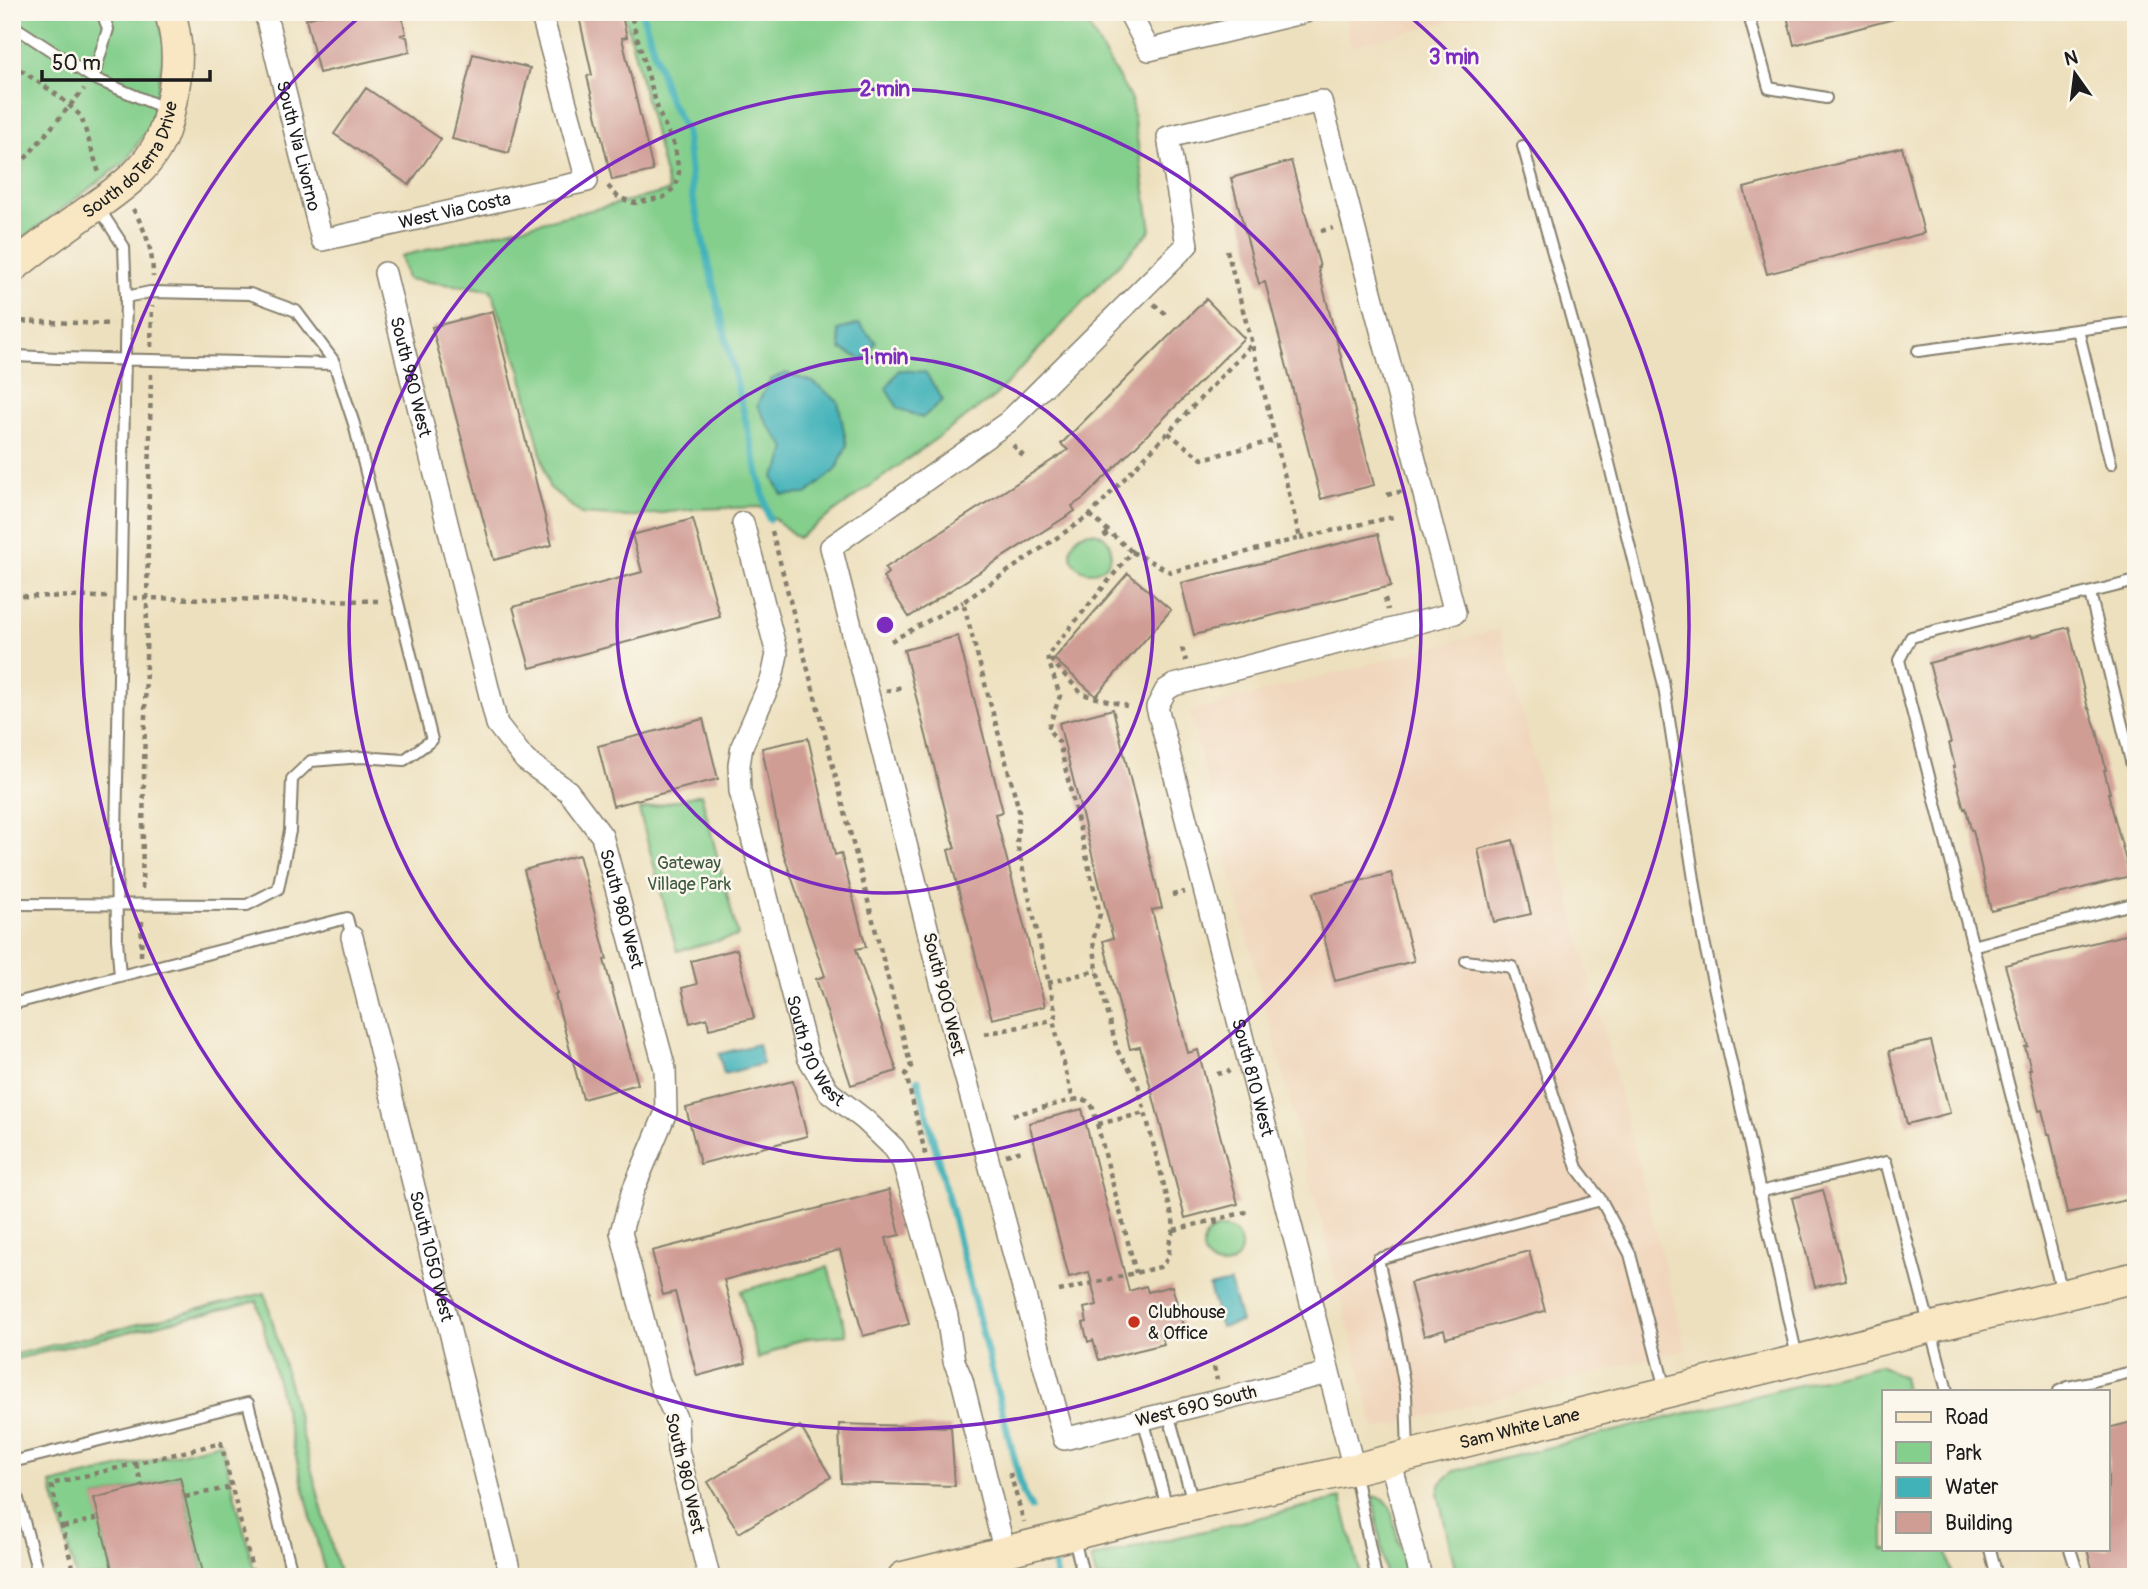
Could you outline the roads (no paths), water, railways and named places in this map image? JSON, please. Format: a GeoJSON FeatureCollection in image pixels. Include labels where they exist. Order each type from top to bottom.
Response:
{"type":"FeatureCollection","features":[{"type":"Feature","properties":{"kind":"street","name":"South doTerra Drive"},"geometry":{"type":"LineString","coordinates":[[12,268],[116,193],[146,162],[160,140],[170,110],[177,66],[178,49],[170,12]]}},
{"type":"Feature","properties":{"kind":"street","name":"South Via Livorno"},"geometry":{"type":"LineString","coordinates":[[265,12],[322,240]]}},
{"type":"Feature","properties":{"kind":"street","name":"West Via Costa"},"geometry":{"type":"LineString","coordinates":[[322,240],[587,181],[541,12]]}},
{"type":"Feature","properties":{"kind":"street"},"geometry":{"type":"LineString","coordinates":[[1129,12],[1149,50],[1305,12]]}},
{"type":"Feature","properties":{"kind":"street","name":"South 900 West"},"geometry":{"type":"LineString","coordinates":[[1064,1438],[956,1042],[831,547],[1008,422],[1187,245],[1168,137],[1321,101],[1455,613],[1198,678],[1166,690]]}},
{"type":"Feature","properties":{"kind":"street","name":"South 980 West"},"geometry":{"type":"LineString","coordinates":[[385,273],[497,724],[525,760],[568,791],[602,836],[665,1069],[666,1112],[632,1193],[621,1232],[660,1384],[677,1420],[678,1450],[709,1577]]}},
{"type":"Feature","properties":{"kind":"street","name":"South 910 West"},"geometry":{"type":"LineString","coordinates":[[743,523],[777,654],[772,678],[742,746],[739,765],[740,791],[808,1057],[829,1091],[894,1148],[903,1162],[947,1316],[954,1361],[962,1380],[1003,1556]]}},
{"type":"Feature","properties":{"kind":"street","name":"South 810 West"},"geometry":{"type":"LineString","coordinates":[[1166,690],[1157,707],[1354,1469]]}},
{"type":"Feature","properties":{"kind":"street","name":"South 1050 West"},"geometry":{"type":"LineString","coordinates":[[352,937],[511,1577]]}},
{"type":"Feature","properties":{"kind":"street","name":"Sam White Lane"},"geometry":{"type":"LineString","coordinates":[[903,1577],[1003,1556],[1181,1508],[1354,1469],[2136,1277]]}},
{"type":"Feature","properties":{"kind":"street","name":"West 690 South"},"geometry":{"type":"LineString","coordinates":[[1064,1438],[1328,1373]]}},
{"type":"Feature","properties":{"kind":"street"},"geometry":{"type":"LineString","coordinates":[[1399,1457],[1421,1577]]}},
{"type":"Feature","properties":{"kind":"lane"},"geometry":{"type":"LineString","coordinates":[[93,78],[108,29],[102,12]]}},
{"type":"Feature","properties":{"kind":"lane"},"geometry":{"type":"LineString","coordinates":[[1748,12],[1769,88],[1826,98]]}},
{"type":"Feature","properties":{"kind":"lane"},"geometry":{"type":"LineString","coordinates":[[12,25],[93,78],[170,110]]}},
{"type":"Feature","properties":{"kind":"lane"},"geometry":{"type":"LineString","coordinates":[[1523,146],[1587,374],[1664,681],[1703,937],[1797,1360]]}},
{"type":"Feature","properties":{"kind":"lane"},"geometry":{"type":"LineString","coordinates":[[96,205],[124,247],[126,297],[116,838],[120,976]]}},
{"type":"Feature","properties":{"kind":"lane"},"geometry":{"type":"LineString","coordinates":[[12,904],[247,905],[278,890],[290,831],[292,779],[311,761],[362,757],[404,760],[432,740],[354,424],[335,364],[296,311],[250,294],[150,292],[126,297]]}},
{"type":"Feature","properties":{"kind":"lane"},"geometry":{"type":"LineString","coordinates":[[1918,351],[2136,322]]}},
{"type":"Feature","properties":{"kind":"lane"},"geometry":{"type":"LineString","coordinates":[[2078,330],[2111,464]]}},
{"type":"Feature","properties":{"kind":"lane"},"geometry":{"type":"LineString","coordinates":[[12,359],[16,356],[335,364]]}},
{"type":"Feature","properties":{"kind":"lane"},"geometry":{"type":"LineString","coordinates":[[2063,1295],[1899,660],[1912,637],[2136,581]]}},
{"type":"Feature","properties":{"kind":"lane"},"geometry":{"type":"LineString","coordinates":[[2090,593],[2136,782]]}},
{"type":"Feature","properties":{"kind":"lane"},"geometry":{"type":"LineString","coordinates":[[1972,946],[2136,903]]}},
{"type":"Feature","properties":{"kind":"lane"},"geometry":{"type":"LineString","coordinates":[[12,1004],[347,918],[352,937]]}},
{"type":"Feature","properties":{"kind":"lane"},"geometry":{"type":"LineString","coordinates":[[1466,961],[1512,968],[1577,1168],[1601,1200],[1630,1254],[1666,1392]]}},
{"type":"Feature","properties":{"kind":"lane"},"geometry":{"type":"LineString","coordinates":[[1759,1192],[1886,1162],[1947,1390]]}},
{"type":"Feature","properties":{"kind":"lane"},"geometry":{"type":"LineString","coordinates":[[1399,1457],[1406,1394],[1378,1259],[1601,1200]]}},
{"type":"Feature","properties":{"kind":"lane"},"geometry":{"type":"LineString","coordinates":[[2061,1390],[2136,1371]]}},
{"type":"Feature","properties":{"kind":"lane"},"geometry":{"type":"LineString","coordinates":[[12,1462],[248,1403],[293,1577]]}},
{"type":"Feature","properties":{"kind":"lane"},"geometry":{"type":"LineString","coordinates":[[1168,1413],[1181,1508]]}},
{"type":"Feature","properties":{"kind":"lane"},"geometry":{"type":"LineString","coordinates":[[1143,1419],[1181,1508]]}},
{"type":"Feature","properties":{"kind":"lane"},"geometry":{"type":"LineString","coordinates":[[1354,1469],[1376,1577]]}},
{"type":"Feature","properties":{"kind":"lane"},"geometry":{"type":"LineString","coordinates":[[12,1477],[39,1577]]}},
{"type":"Feature","properties":{"kind":"lane"},"geometry":{"type":"LineString","coordinates":[[1073,1535],[1084,1577]]}},
{"type":"Feature","properties":{"kind":"lane"},"geometry":{"type":"LineString","coordinates":[[1990,1550],[1997,1577]]}},
{"type":"Feature","properties":{"kind":"lane"},"geometry":{"type":"LineString","coordinates":[[2070,1550],[2079,1577]]}},
{"type":"Feature","properties":{"kind":"water"},"geometry":{"type":"Polygon","coordinates":[[[859,324],[876,342],[863,360],[841,349],[838,330],[859,324]]]}},
{"type":"Feature","properties":{"kind":"water"},"geometry":{"type":"Polygon","coordinates":[[[899,370],[925,372],[943,400],[922,418],[898,408],[886,389],[899,370]]]}},
{"type":"Feature","properties":{"kind":"water"},"geometry":{"type":"Polygon","coordinates":[[[785,373],[813,382],[838,401],[847,446],[836,470],[806,494],[782,495],[773,477],[780,467],[786,448],[757,405],[770,380],[785,373]]]}},
{"type":"Feature","properties":{"kind":"water"},"geometry":{"type":"Polygon","coordinates":[[[758,1044],[763,1064],[724,1074],[719,1054],[758,1044]]]}},
{"type":"Feature","properties":{"kind":"water"},"geometry":{"type":"Polygon","coordinates":[[[1230,1282],[1241,1322],[1221,1327],[1209,1287],[1230,1282]]]}},
{"type":"Feature","properties":{"kind":"waterway"},"geometry":{"type":"LineString","coordinates":[[642,12],[668,97],[686,132],[693,199],[769,519]]}},
{"type":"Feature","properties":{"kind":"waterway"},"geometry":{"type":"LineString","coordinates":[[918,1080],[1023,1493],[1031,1508]]}},
{"type":"Feature","properties":{"kind":"waterway"},"geometry":{"type":"LineString","coordinates":[[1054,1566],[1057,1577]]}},
{"type":"Feature","properties":{"kind":"place","name":"Clubhouse & Office"},"geometry":{"type":"Point","coordinates":[1134,1322]}},
{"type":"Feature","properties":{"kind":"park label","name":"Gateway Village Park"},"geometry":{"type":"Point","coordinates":[689,873]}}]}
